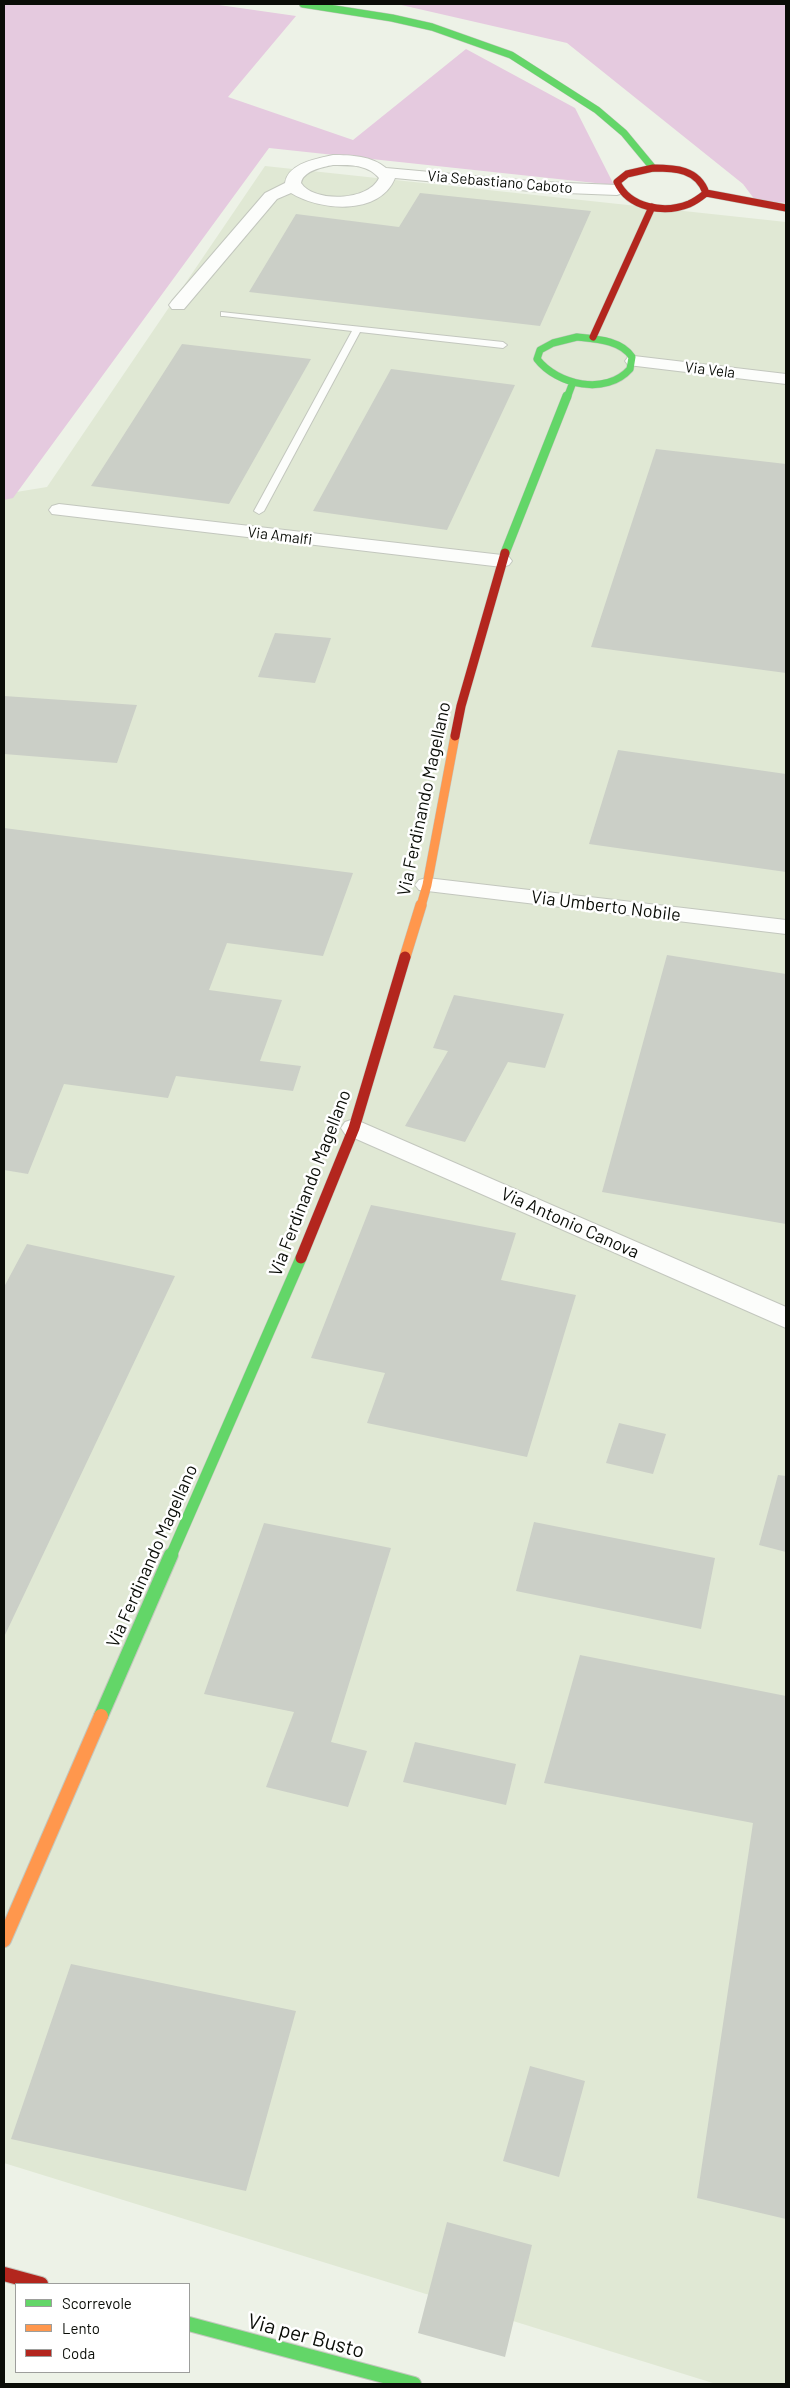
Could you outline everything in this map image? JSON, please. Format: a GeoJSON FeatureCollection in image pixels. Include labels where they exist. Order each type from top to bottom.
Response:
{"type":"FeatureCollection","features":[{"type":"Feature","properties":{"kind":"street"},"geometry":{"type":"LineString","coordinates":[[303,4],[392,18],[432,27],[510,56],[544,75],[597,110],[624,133],[653,168]]}},
{"type":"Feature","properties":{"kind":"street","name":"Via Sebastiano Caboto"},"geometry":{"type":"LineString","coordinates":[[294,185],[294,178],[298,172],[319,162],[333,160],[362,162],[383,172],[541,187],[617,190],[629,200],[652,207],[692,203],[706,193]]}},
{"type":"Feature","properties":{"kind":"street"},"geometry":{"type":"LineString","coordinates":[[617,190],[617,184],[621,178],[629,173],[653,168],[682,171],[702,180],[706,186],[706,193],[786,208]]}},
{"type":"Feature","properties":{"kind":"street"},"geometry":{"type":"LineString","coordinates":[[178,305],[271,196],[294,185],[300,191],[310,196],[332,200],[355,200],[380,191],[386,185],[387,178],[383,172]]}},
{"type":"Feature","properties":{"kind":"street"},"geometry":{"type":"LineString","coordinates":[[593,337],[652,207]]}},
{"type":"Feature","properties":{"kind":"street"},"geometry":{"type":"LineString","coordinates":[[577,337],[593,337],[611,341],[626,348],[632,354],[634,361],[631,368],[625,374],[615,379],[595,383],[573,382],[546,373],[538,365],[537,357],[540,350],[555,341],[577,337]]}},
{"type":"Feature","properties":{"kind":"street","name":"Via Vela"},"geometry":{"type":"LineString","coordinates":[[634,361],[786,378]]}},
{"type":"Feature","properties":{"kind":"street","name":"Via Ferdinando Magellano"},"geometry":{"type":"LineString","coordinates":[[4,1940],[321,1212],[354,1128],[426,885],[461,706],[502,561],[573,382]]}},
{"type":"Feature","properties":{"kind":"street","name":"Via Amalfi"},"geometry":{"type":"LineString","coordinates":[[59,510],[502,561]]}},
{"type":"Feature","properties":{"kind":"street","name":"Via Umberto Nobile"},"geometry":{"type":"LineString","coordinates":[[426,885],[786,926]]}},
{"type":"Feature","properties":{"kind":"street","name":"Via Antonio Canova"},"geometry":{"type":"LineString","coordinates":[[354,1128],[786,1318]]}},
{"type":"Feature","properties":{"kind":"street"},"geometry":{"type":"LineString","coordinates":[[4,2274],[37,2283]]}},
{"type":"Feature","properties":{"kind":"street","name":"Via per Busto"},"geometry":{"type":"LineString","coordinates":[[190,2324],[414,2384]]}},
{"type":"Feature","properties":{"kind":"lane"},"geometry":{"type":"LineString","coordinates":[[224,314],[503,345]]}},
{"type":"Feature","properties":{"kind":"lane"},"geometry":{"type":"LineString","coordinates":[[259,511],[357,329]]}},
{"type":"Feature","properties":{"kind":"shaded area"},"geometry":{"type":"Polygon","coordinates":[[[4,4],[212,4],[296,16],[228,97],[353,140],[466,49],[575,108],[614,185],[269,148],[13,498],[4,500],[4,4]]]}},
{"type":"Feature","properties":{"kind":"shaded area"},"geometry":{"type":"Polygon","coordinates":[[[397,4],[786,4],[786,203],[755,200],[743,184],[567,43],[397,4]]]}},
{"type":"Feature","properties":{"kind":"shaded area"},"geometry":{"type":"Polygon","coordinates":[[[265,166],[786,222],[786,2384],[716,2384],[4,2163],[4,494],[47,487],[265,166]]]}},
{"type":"Feature","properties":{"kind":"building"},"geometry":{"type":"Polygon","coordinates":[[[420,193],[591,211],[540,326],[249,292],[296,214],[399,227],[420,193]]]}},
{"type":"Feature","properties":{"kind":"building"},"geometry":{"type":"Polygon","coordinates":[[[182,344],[311,359],[229,504],[91,486],[182,344]]]}},
{"type":"Feature","properties":{"kind":"building"},"geometry":{"type":"Polygon","coordinates":[[[391,369],[515,385],[447,530],[313,511],[391,369]]]}},
{"type":"Feature","properties":{"kind":"building"},"geometry":{"type":"Polygon","coordinates":[[[656,449],[786,464],[786,673],[591,647],[656,449]]]}},
{"type":"Feature","properties":{"kind":"building"},"geometry":{"type":"Polygon","coordinates":[[[275,633],[331,638],[315,683],[258,677],[275,633]]]}},
{"type":"Feature","properties":{"kind":"building"},"geometry":{"type":"Polygon","coordinates":[[[4,696],[137,705],[117,763],[4,754],[4,696]]]}},
{"type":"Feature","properties":{"kind":"building"},"geometry":{"type":"Polygon","coordinates":[[[618,750],[786,774],[786,872],[589,844],[618,750]]]}},
{"type":"Feature","properties":{"kind":"building"},"geometry":{"type":"Polygon","coordinates":[[[4,828],[353,873],[323,956],[227,943],[209,990],[282,1000],[260,1061],[301,1066],[293,1091],[176,1076],[168,1098],[64,1084],[28,1174],[4,1170],[4,828]]]}},
{"type":"Feature","properties":{"kind":"building"},"geometry":{"type":"Polygon","coordinates":[[[667,955],[786,974],[786,1224],[602,1192],[667,955]]]}},
{"type":"Feature","properties":{"kind":"building"},"geometry":{"type":"Polygon","coordinates":[[[454,995],[564,1014],[545,1068],[508,1062],[465,1142],[405,1126],[448,1051],[433,1048],[454,995]]]}},
{"type":"Feature","properties":{"kind":"building"},"geometry":{"type":"Polygon","coordinates":[[[371,1205],[516,1233],[501,1280],[576,1295],[527,1457],[367,1423],[385,1373],[311,1358],[371,1205]]]}},
{"type":"Feature","properties":{"kind":"building"},"geometry":{"type":"Polygon","coordinates":[[[27,1244],[175,1276],[4,1637],[4,1287],[27,1244]]]}},
{"type":"Feature","properties":{"kind":"building"},"geometry":{"type":"Polygon","coordinates":[[[619,1423],[666,1434],[653,1474],[606,1463],[619,1423]]]}},
{"type":"Feature","properties":{"kind":"building"},"geometry":{"type":"Polygon","coordinates":[[[778,1475],[786,1476],[786,1552],[759,1545],[778,1475]]]}},
{"type":"Feature","properties":{"kind":"building"},"geometry":{"type":"Polygon","coordinates":[[[534,1522],[715,1558],[701,1629],[516,1591],[534,1522]]]}},
{"type":"Feature","properties":{"kind":"building"},"geometry":{"type":"Polygon","coordinates":[[[264,1523],[391,1548],[331,1742],[367,1751],[348,1807],[266,1787],[294,1712],[204,1694],[264,1523]]]}},
{"type":"Feature","properties":{"kind":"building"},"geometry":{"type":"Polygon","coordinates":[[[580,1655],[786,1696],[786,2219],[697,2198],[753,1823],[544,1783],[580,1655]]]}},
{"type":"Feature","properties":{"kind":"building"},"geometry":{"type":"Polygon","coordinates":[[[415,1742],[516,1764],[506,1805],[403,1782],[415,1742]]]}},
{"type":"Feature","properties":{"kind":"building"},"geometry":{"type":"Polygon","coordinates":[[[71,1964],[296,2011],[246,2191],[11,2139],[71,1964]]]}},
{"type":"Feature","properties":{"kind":"building"},"geometry":{"type":"Polygon","coordinates":[[[530,2066],[585,2081],[559,2177],[503,2161],[530,2066]]]}},
{"type":"Feature","properties":{"kind":"building"},"geometry":{"type":"Polygon","coordinates":[[[447,2222],[532,2245],[505,2357],[418,2333],[447,2222]]]}},
{"type":"Feature","properties":{"kind":"traffic: fast"},"geometry":{"type":"LineString","coordinates":[[303,4],[392,18],[432,27],[511,55],[597,110],[624,133],[653,168]]}},
{"type":"Feature","properties":{"kind":"traffic: fast"},"geometry":{"type":"LineString","coordinates":[[577,337],[602,340],[621,346],[632,357],[630,369],[616,379],[604,383],[578,383],[554,375],[544,368],[537,359],[540,350],[553,343],[577,337]]}},
{"type":"Feature","properties":{"kind":"traffic: fast"},"geometry":{"type":"LineString","coordinates":[[505,553],[573,382]]}},
{"type":"Feature","properties":{"kind":"traffic: fast"},"geometry":{"type":"LineString","coordinates":[[101,1716],[301,1258]]}},
{"type":"Feature","properties":{"kind":"traffic: fast"},"geometry":{"type":"LineString","coordinates":[[190,2324],[414,2384]]}},
{"type":"Feature","properties":{"kind":"traffic: slow"},"geometry":{"type":"LineString","coordinates":[[405,957],[427,885],[455,736]]}},
{"type":"Feature","properties":{"kind":"traffic: slow"},"geometry":{"type":"LineString","coordinates":[[4,1940],[101,1716]]}},
{"type":"Feature","properties":{"kind":"traffic: jam"},"geometry":{"type":"LineString","coordinates":[[653,168],[678,169],[693,174],[699,179],[706,193],[689,204],[680,207],[659,208],[637,203],[621,191],[617,182],[627,174],[653,168]]}},
{"type":"Feature","properties":{"kind":"traffic: jam"},"geometry":{"type":"LineString","coordinates":[[706,193],[786,208]]}},
{"type":"Feature","properties":{"kind":"traffic: jam"},"geometry":{"type":"LineString","coordinates":[[593,337],[652,207]]}},
{"type":"Feature","properties":{"kind":"traffic: jam"},"geometry":{"type":"LineString","coordinates":[[455,736],[461,706],[505,553]]}},
{"type":"Feature","properties":{"kind":"traffic: jam"},"geometry":{"type":"LineString","coordinates":[[301,1258],[354,1128],[405,957]]}},
{"type":"Feature","properties":{"kind":"traffic: jam"},"geometry":{"type":"LineString","coordinates":[[4,2274],[37,2283]]}}]}
